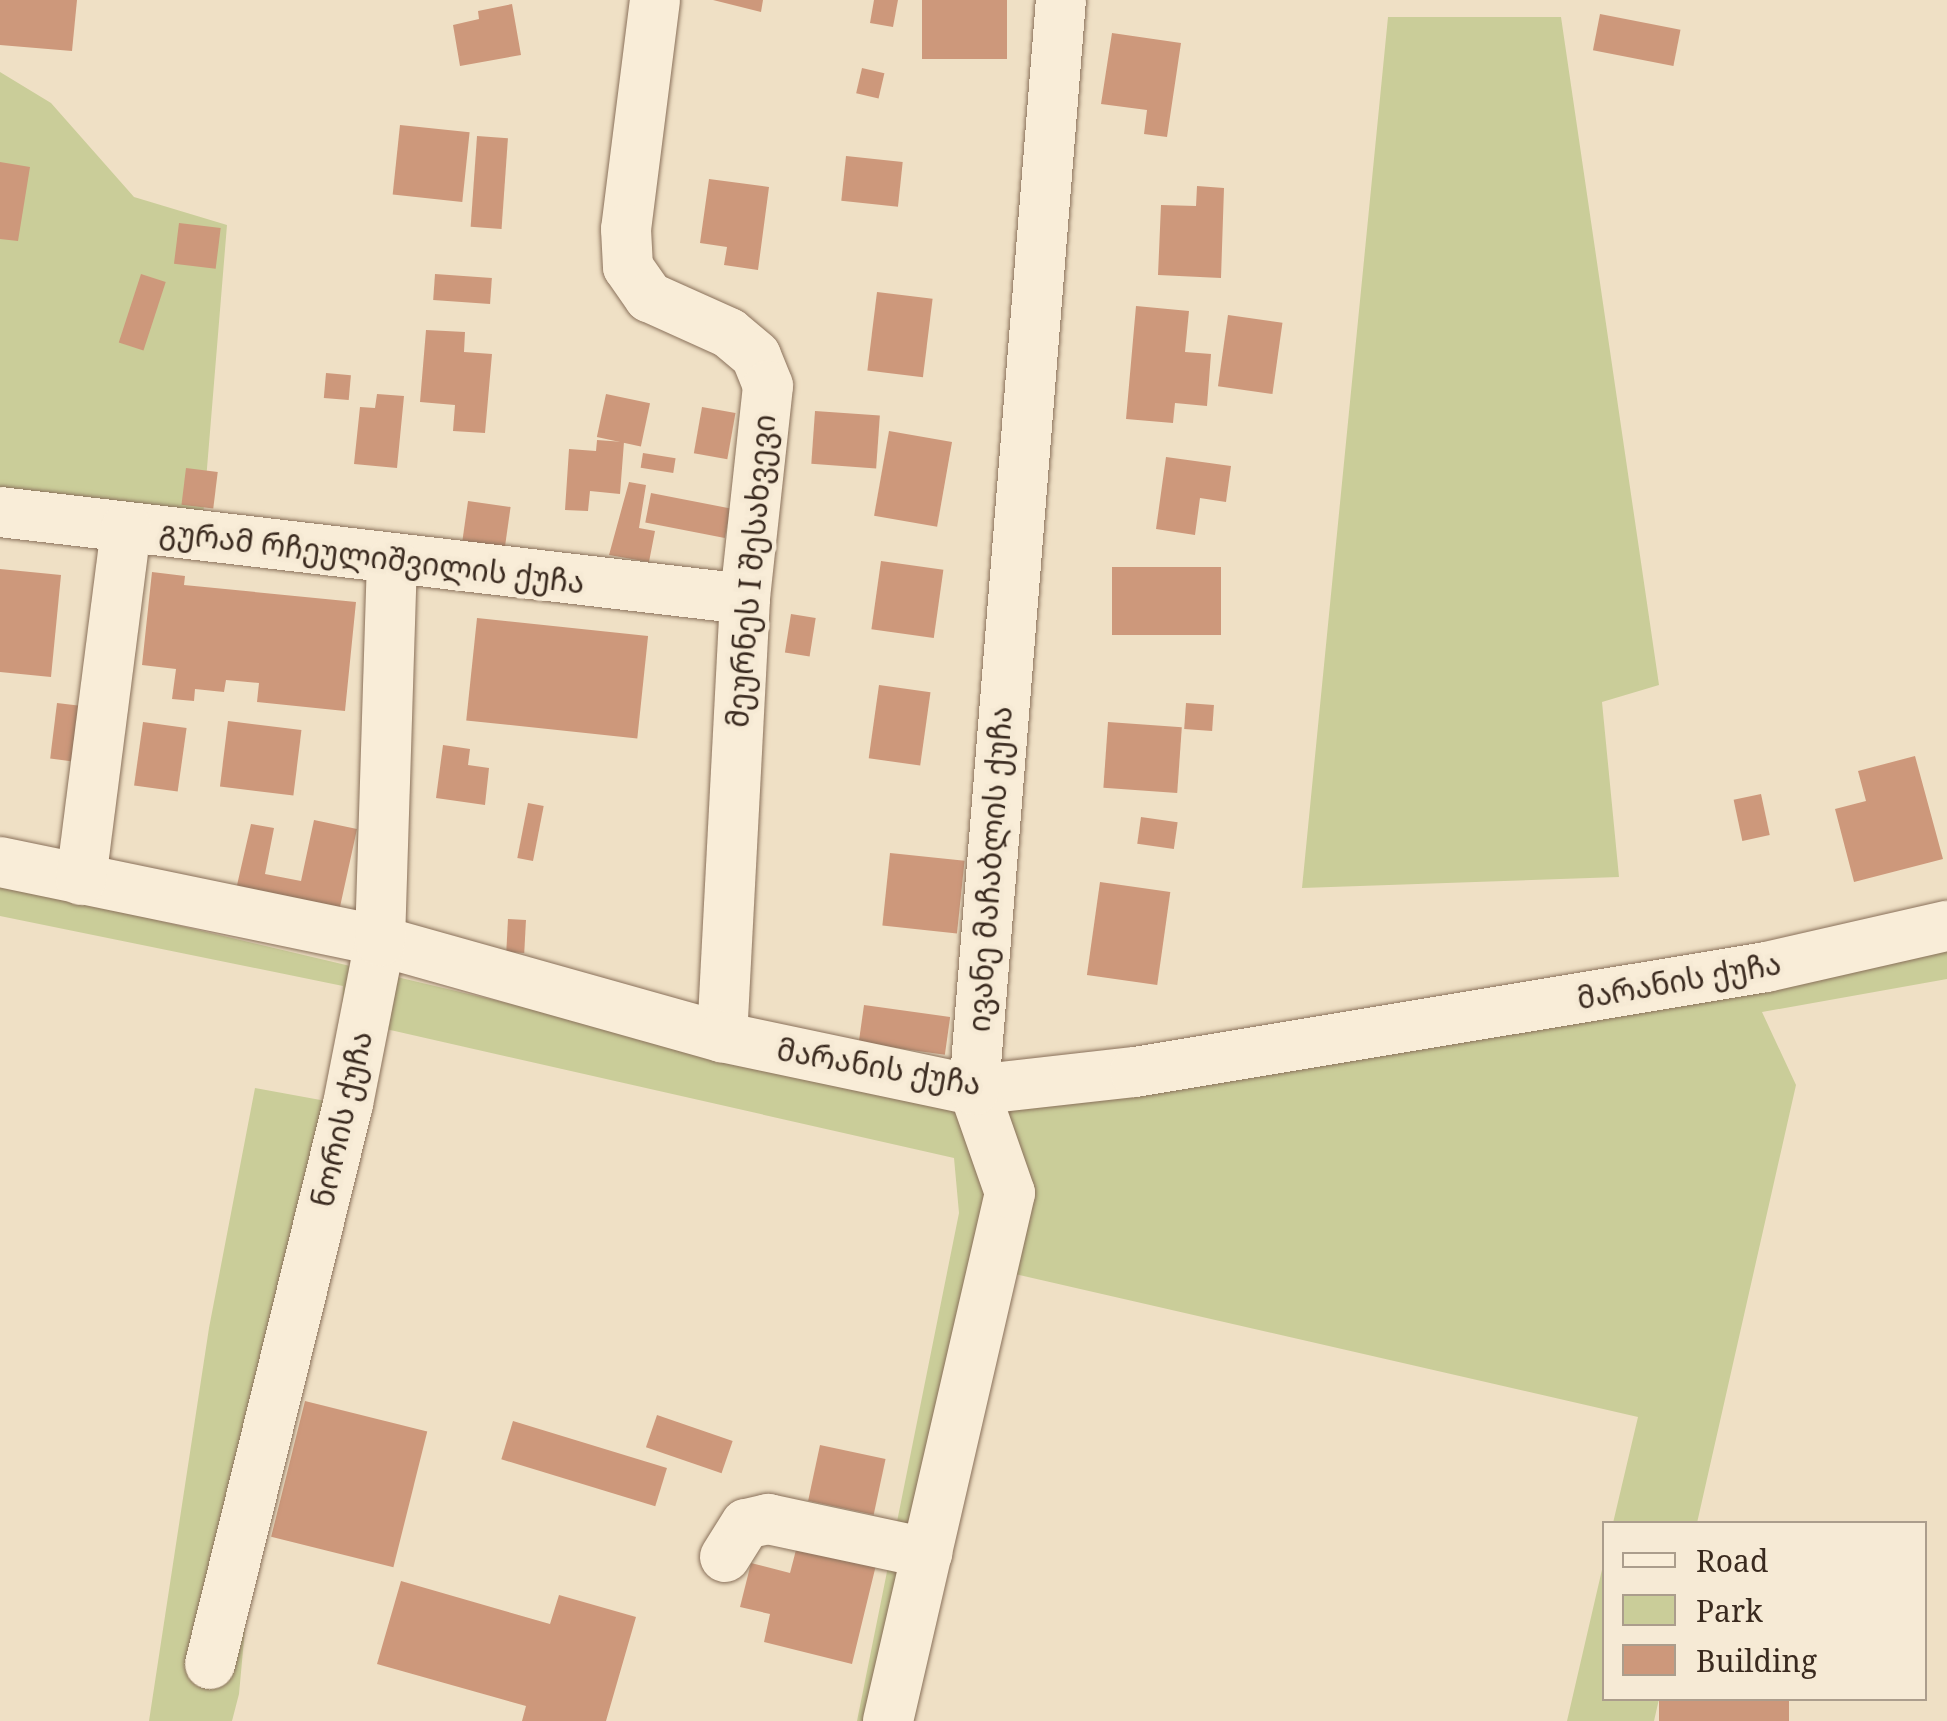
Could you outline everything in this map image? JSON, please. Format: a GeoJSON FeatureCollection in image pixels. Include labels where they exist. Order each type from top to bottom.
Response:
{"type":"FeatureCollection","features":[{"type":"Feature","properties":{"kind":"street","name":"მეურნეს I შესახვევი"},"geometry":{"type":"LineString","coordinates":[[655,0],[626,229],[628,267],[648,297],[729,333],[756,356],[768,386],[745,600],[722,1037]]}},
{"type":"Feature","properties":{"kind":"street","name":"ივანე მაჩაბლის ქუჩა"},"geometry":{"type":"LineString","coordinates":[[888,1721],[1010,1193],[974,1090],[1061,0]]}},
{"type":"Feature","properties":{"kind":"street","name":"გურამ რჩეულიშვილის ქუჩა"},"geometry":{"type":"LineString","coordinates":[[0,512],[392,562],[745,600]]}},
{"type":"Feature","properties":{"kind":"street"},"geometry":{"type":"LineString","coordinates":[[81,880],[126,528]]}},
{"type":"Feature","properties":{"kind":"street","name":"ნორის ქუჩა"},"geometry":{"type":"LineString","coordinates":[[210,1664],[348,1104],[380,941],[392,562]]}},
{"type":"Feature","properties":{"kind":"street","name":"მარანის ქუჩა"},"geometry":{"type":"LineString","coordinates":[[0,862],[380,941],[722,1037],[974,1090],[1135,1072],[1698,978],[1947,926]]}},
{"type":"Feature","properties":{"kind":"street"},"geometry":{"type":"LineString","coordinates":[[724,1557],[746,1524],[768,1519],[927,1554]]}},
{"type":"Feature","properties":{"kind":"green space"},"geometry":{"type":"Polygon","coordinates":[[[1388,17],[1561,17],[1659,685],[1602,702],[1619,877],[1302,888],[1388,17]]]}},
{"type":"Feature","properties":{"kind":"green space"},"geometry":{"type":"Polygon","coordinates":[[[0,72],[51,103],[134,197],[227,225],[203,517],[0,492],[0,72]]]}},
{"type":"Feature","properties":{"kind":"green space"},"geometry":{"type":"Polygon","coordinates":[[[0,883],[861,1087],[1947,948],[1947,979],[1762,1012],[1796,1085],[1697,1521],[1613,1521],[1638,1417],[1015,1274],[914,1721],[857,1721],[959,1213],[954,1158],[342,1019],[343,986],[0,916],[0,883]]]}},
{"type":"Feature","properties":{"kind":"green space"},"geometry":{"type":"Polygon","coordinates":[[[255,1088],[337,1103],[272,1335],[239,1694],[232,1721],[149,1721],[209,1328],[255,1088]]]}},
{"type":"Feature","properties":{"kind":"green space"},"geometry":{"type":"Polygon","coordinates":[[[1602,1570],[1602,1701],[1659,1701],[1654,1721],[1567,1721],[1602,1570]]]}},
{"type":"Feature","properties":{"kind":"building"},"geometry":{"type":"Polygon","coordinates":[[[0,0],[77,0],[72,51],[0,45],[0,0]]]}},
{"type":"Feature","properties":{"kind":"building"},"geometry":{"type":"Polygon","coordinates":[[[713,0],[763,0],[761,12],[713,0]]]}},
{"type":"Feature","properties":{"kind":"building"},"geometry":{"type":"Polygon","coordinates":[[[874,0],[898,0],[893,27],[870,23],[874,0]]]}},
{"type":"Feature","properties":{"kind":"building"},"geometry":{"type":"Polygon","coordinates":[[[922,0],[1007,0],[1007,59],[922,59],[922,0]]]}},
{"type":"Feature","properties":{"kind":"building"},"geometry":{"type":"Polygon","coordinates":[[[512,4],[521,55],[460,66],[453,25],[479,19],[478,11],[512,4]]]}},
{"type":"Feature","properties":{"kind":"building"},"geometry":{"type":"Polygon","coordinates":[[[1600,14],[1680,30],[1673,66],[1593,50],[1600,14]]]}},
{"type":"Feature","properties":{"kind":"building"},"geometry":{"type":"Polygon","coordinates":[[[1112,33],[1181,43],[1167,137],[1144,134],[1147,110],[1101,104],[1112,33]]]}},
{"type":"Feature","properties":{"kind":"building"},"geometry":{"type":"Polygon","coordinates":[[[862,68],[884,73],[879,99],[856,93],[862,68]]]}},
{"type":"Feature","properties":{"kind":"building"},"geometry":{"type":"Polygon","coordinates":[[[400,125],[470,132],[462,202],[393,195],[400,125]]]}},
{"type":"Feature","properties":{"kind":"building"},"geometry":{"type":"Polygon","coordinates":[[[477,136],[508,138],[502,229],[471,227],[477,136]]]}},
{"type":"Feature","properties":{"kind":"building"},"geometry":{"type":"Polygon","coordinates":[[[846,156],[903,162],[898,207],[841,201],[846,156]]]}},
{"type":"Feature","properties":{"kind":"building"},"geometry":{"type":"Polygon","coordinates":[[[0,162],[30,167],[18,241],[0,239],[0,162]]]}},
{"type":"Feature","properties":{"kind":"building"},"geometry":{"type":"Polygon","coordinates":[[[709,179],[769,187],[758,270],[724,265],[727,247],[700,243],[709,179]]]}},
{"type":"Feature","properties":{"kind":"building"},"geometry":{"type":"Polygon","coordinates":[[[1197,186],[1224,188],[1221,278],[1158,275],[1161,205],[1196,206],[1197,186]]]}},
{"type":"Feature","properties":{"kind":"building"},"geometry":{"type":"Polygon","coordinates":[[[179,223],[221,228],[216,269],[174,264],[179,223]]]}},
{"type":"Feature","properties":{"kind":"building"},"geometry":{"type":"Polygon","coordinates":[[[141,274],[166,282],[143,351],[119,342],[141,274]]]}},
{"type":"Feature","properties":{"kind":"building"},"geometry":{"type":"Polygon","coordinates":[[[435,274],[492,278],[490,304],[433,300],[435,274]]]}},
{"type":"Feature","properties":{"kind":"building"},"geometry":{"type":"Polygon","coordinates":[[[877,292],[933,299],[923,377],[867,370],[877,292]]]}},
{"type":"Feature","properties":{"kind":"building"},"geometry":{"type":"Polygon","coordinates":[[[1136,306],[1189,311],[1185,352],[1211,354],[1207,406],[1175,403],[1173,423],[1126,419],[1136,306]]]}},
{"type":"Feature","properties":{"kind":"building"},"geometry":{"type":"Polygon","coordinates":[[[1228,315],[1282,323],[1272,394],[1218,386],[1228,315]]]}},
{"type":"Feature","properties":{"kind":"building"},"geometry":{"type":"Polygon","coordinates":[[[426,330],[465,332],[464,352],[492,354],[485,433],[453,431],[455,405],[420,402],[426,330]]]}},
{"type":"Feature","properties":{"kind":"building"},"geometry":{"type":"Polygon","coordinates":[[[326,373],[351,375],[349,400],[324,398],[326,373]]]}},
{"type":"Feature","properties":{"kind":"building"},"geometry":{"type":"Polygon","coordinates":[[[377,394],[404,396],[397,468],[354,464],[360,407],[375,408],[377,394]]]}},
{"type":"Feature","properties":{"kind":"building"},"geometry":{"type":"Polygon","coordinates":[[[606,394],[650,403],[641,446],[597,437],[606,394]]]}},
{"type":"Feature","properties":{"kind":"building"},"geometry":{"type":"Polygon","coordinates":[[[702,407],[735,413],[727,459],[694,453],[702,407]]]}},
{"type":"Feature","properties":{"kind":"building"},"geometry":{"type":"Polygon","coordinates":[[[815,411],[880,416],[876,468],[811,464],[815,411]]]}},
{"type":"Feature","properties":{"kind":"building"},"geometry":{"type":"Polygon","coordinates":[[[889,431],[952,442],[937,527],[874,516],[889,431]]]}},
{"type":"Feature","properties":{"kind":"building"},"geometry":{"type":"Polygon","coordinates":[[[597,440],[624,442],[620,494],[590,491],[588,511],[565,510],[569,449],[596,451],[597,440]]]}},
{"type":"Feature","properties":{"kind":"building"},"geometry":{"type":"Polygon","coordinates":[[[643,453],[676,458],[673,473],[641,468],[643,453]]]}},
{"type":"Feature","properties":{"kind":"building"},"geometry":{"type":"Polygon","coordinates":[[[1166,457],[1231,466],[1226,502],[1200,498],[1195,535],[1156,529],[1166,457]]]}},
{"type":"Feature","properties":{"kind":"building"},"geometry":{"type":"Polygon","coordinates":[[[186,468],[218,472],[213,509],[181,505],[186,468]]]}},
{"type":"Feature","properties":{"kind":"building"},"geometry":{"type":"Polygon","coordinates":[[[629,482],[646,485],[639,528],[655,531],[649,562],[609,555],[629,482]]]}},
{"type":"Feature","properties":{"kind":"building"},"geometry":{"type":"Polygon","coordinates":[[[651,493],[731,508],[725,538],[645,522],[651,493]]]}},
{"type":"Feature","properties":{"kind":"building"},"geometry":{"type":"Polygon","coordinates":[[[468,501],[511,507],[505,547],[462,541],[468,501]]]}},
{"type":"Feature","properties":{"kind":"building"},"geometry":{"type":"Polygon","coordinates":[[[881,561],[943,570],[934,638],[871,629],[881,561]]]}},
{"type":"Feature","properties":{"kind":"building"},"geometry":{"type":"Polygon","coordinates":[[[1112,567],[1221,567],[1221,635],[1112,635],[1112,567]]]}},
{"type":"Feature","properties":{"kind":"building"},"geometry":{"type":"Polygon","coordinates":[[[0,569],[61,575],[51,677],[0,672],[0,569]]]}},
{"type":"Feature","properties":{"kind":"building"},"geometry":{"type":"Polygon","coordinates":[[[152,572],[185,576],[184,585],[356,602],[345,711],[257,702],[259,683],[226,680],[224,692],[195,689],[194,701],[172,699],[176,669],[142,665],[152,572]]]}},
{"type":"Feature","properties":{"kind":"building"},"geometry":{"type":"Polygon","coordinates":[[[791,614],[816,618],[810,656],[785,653],[791,614]]]}},
{"type":"Feature","properties":{"kind":"building"},"geometry":{"type":"Polygon","coordinates":[[[477,618],[648,636],[637,738],[466,720],[477,618]]]}},
{"type":"Feature","properties":{"kind":"building"},"geometry":{"type":"Polygon","coordinates":[[[879,685],[930,692],[920,766],[869,758],[879,685]]]}},
{"type":"Feature","properties":{"kind":"building"},"geometry":{"type":"Polygon","coordinates":[[[57,703],[80,706],[73,761],[50,759],[57,703]]]}},
{"type":"Feature","properties":{"kind":"building"},"geometry":{"type":"Polygon","coordinates":[[[1186,703],[1214,705],[1212,731],[1184,729],[1186,703]]]}},
{"type":"Feature","properties":{"kind":"building"},"geometry":{"type":"Polygon","coordinates":[[[228,721],[301,730],[293,796],[220,787],[228,721]]]}},
{"type":"Feature","properties":{"kind":"building"},"geometry":{"type":"Polygon","coordinates":[[[143,722],[187,728],[178,792],[134,785],[143,722]]]}},
{"type":"Feature","properties":{"kind":"building"},"geometry":{"type":"Polygon","coordinates":[[[1108,722],[1182,727],[1177,793],[1103,788],[1108,722]]]}},
{"type":"Feature","properties":{"kind":"building"},"geometry":{"type":"Polygon","coordinates":[[[443,745],[470,749],[468,765],[489,768],[485,805],[436,798],[443,745]]]}},
{"type":"Feature","properties":{"kind":"building"},"geometry":{"type":"Polygon","coordinates":[[[1915,756],[1943,859],[1854,882],[1835,809],[1866,801],[1858,771],[1915,756]]]}},
{"type":"Feature","properties":{"kind":"building"},"geometry":{"type":"Polygon","coordinates":[[[1761,794],[1770,835],[1742,841],[1734,800],[1761,794]]]}},
{"type":"Feature","properties":{"kind":"building"},"geometry":{"type":"Polygon","coordinates":[[[528,803],[544,806],[533,861],[517,858],[528,803]]]}},
{"type":"Feature","properties":{"kind":"building"},"geometry":{"type":"Polygon","coordinates":[[[1141,817],[1178,822],[1174,849],[1137,844],[1141,817]]]}},
{"type":"Feature","properties":{"kind":"building"},"geometry":{"type":"Polygon","coordinates":[[[314,820],[357,829],[338,916],[235,894],[251,824],[274,828],[265,874],[301,881],[314,820]]]}},
{"type":"Feature","properties":{"kind":"building"},"geometry":{"type":"Polygon","coordinates":[[[890,853],[965,861],[957,933],[882,926],[890,853]]]}},
{"type":"Feature","properties":{"kind":"building"},"geometry":{"type":"Polygon","coordinates":[[[1100,882],[1170,892],[1157,985],[1087,975],[1100,882]]]}},
{"type":"Feature","properties":{"kind":"building"},"geometry":{"type":"Polygon","coordinates":[[[508,919],[526,920],[524,953],[506,952],[508,919]]]}},
{"type":"Feature","properties":{"kind":"building"},"geometry":{"type":"Polygon","coordinates":[[[864,1005],[950,1017],[945,1055],[859,1043],[864,1005]]]}},
{"type":"Feature","properties":{"kind":"building"},"geometry":{"type":"Polygon","coordinates":[[[305,1401],[427,1431],[393,1567],[271,1537],[305,1401]]]}},
{"type":"Feature","properties":{"kind":"building"},"geometry":{"type":"Polygon","coordinates":[[[657,1415],[733,1441],[722,1473],[646,1447],[657,1415]]]}},
{"type":"Feature","properties":{"kind":"building"},"geometry":{"type":"Polygon","coordinates":[[[513,1421],[667,1468],[655,1506],[501,1459],[513,1421]]]}},
{"type":"Feature","properties":{"kind":"building"},"geometry":{"type":"Polygon","coordinates":[[[820,1445],[886,1459],[874,1515],[808,1501],[820,1445]]]}},
{"type":"Feature","properties":{"kind":"building"},"geometry":{"type":"Polygon","coordinates":[[[797,1546],[876,1565],[852,1664],[764,1642],[770,1614],[740,1607],[751,1563],[790,1573],[797,1546]]]}},
{"type":"Feature","properties":{"kind":"building"},"geometry":{"type":"Polygon","coordinates":[[[401,1581],[550,1624],[559,1595],[636,1617],[606,1721],[522,1721],[526,1706],[377,1664],[401,1581]]]}},
{"type":"Feature","properties":{"kind":"building"},"geometry":{"type":"Polygon","coordinates":[[[1659,1701],[1789,1701],[1789,1721],[1659,1721],[1659,1701]]]}}]}
